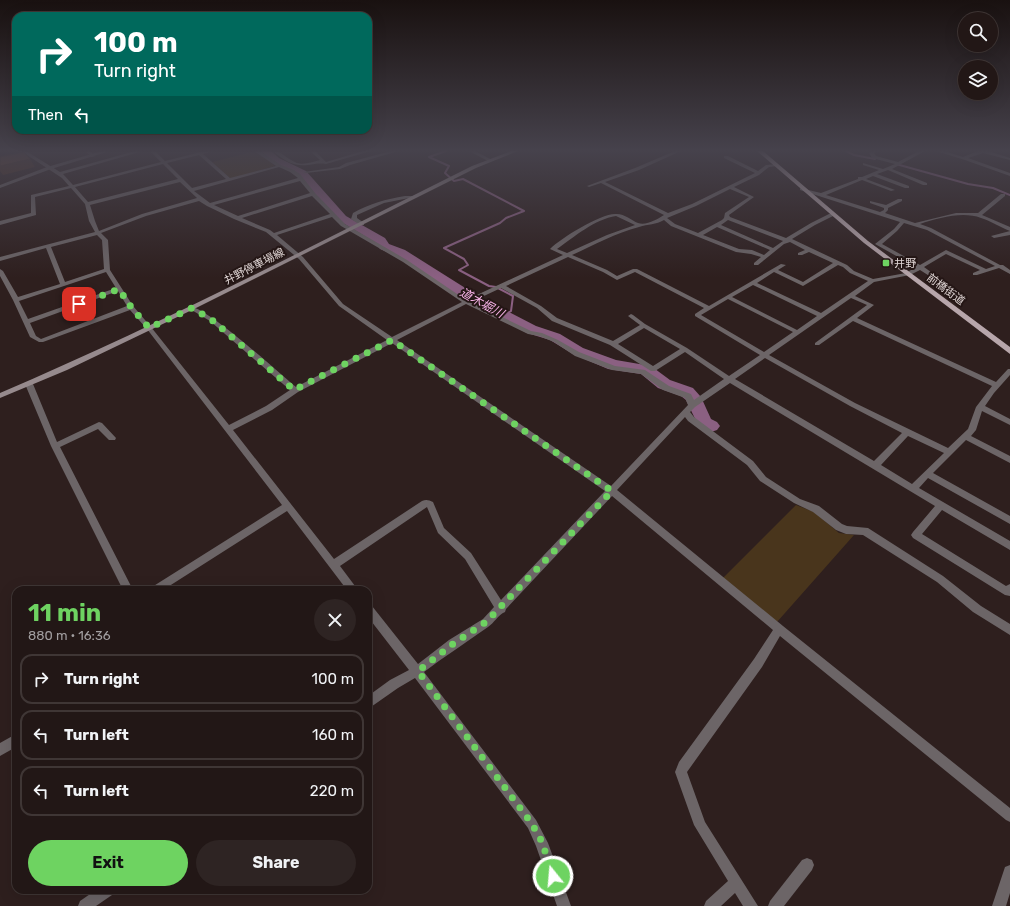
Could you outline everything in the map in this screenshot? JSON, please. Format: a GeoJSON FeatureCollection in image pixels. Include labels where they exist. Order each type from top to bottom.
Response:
{"type":"FeatureCollection","features":[{"type":"Feature","properties":{"kind":"main road","name":"井野停車場線"},"geometry":{"type":"LineString","coordinates":[[0,396],[192,308],[422,193]]}},
{"type":"Feature","properties":{"kind":"main road","name":"前橋街道"},"geometry":{"type":"LineString","coordinates":[[808,193],[908,274],[1010,351]]}},
{"type":"Feature","properties":{"kind":"street"},"geometry":{"type":"LineString","coordinates":[[0,223],[34,214],[33,196],[44,193]]}},
{"type":"Feature","properties":{"kind":"street"},"geometry":{"type":"LineString","coordinates":[[78,193],[87,204],[92,221],[98,232],[105,240],[107,270],[131,307],[149,328],[350,586]]}},
{"type":"Feature","properties":{"kind":"street"},"geometry":{"type":"LineString","coordinates":[[87,204],[129,193]]}},
{"type":"Feature","properties":{"kind":"street"},"geometry":{"type":"LineString","coordinates":[[195,193],[209,205],[273,235],[298,255],[341,305],[612,491],[779,629],[1010,816]]}},
{"type":"Feature","properties":{"kind":"street"},"geometry":{"type":"LineString","coordinates":[[209,205],[250,193]]}},
{"type":"Feature","properties":{"kind":"street"},"geometry":{"type":"LineString","coordinates":[[623,193],[666,216],[674,225],[738,251],[752,252],[765,257]]}},
{"type":"Feature","properties":{"kind":"street"},"geometry":{"type":"LineString","coordinates":[[228,429],[269,408],[294,390],[466,302],[609,236],[639,224],[657,222],[666,216],[694,205],[717,193]]}},
{"type":"Feature","properties":{"kind":"street"},"geometry":{"type":"LineString","coordinates":[[699,235],[718,226],[727,218],[727,214],[752,197],[744,193]]}},
{"type":"Feature","properties":{"kind":"street"},"geometry":{"type":"LineString","coordinates":[[816,193],[929,229],[1010,272]]}},
{"type":"Feature","properties":{"kind":"street"},"geometry":{"type":"LineString","coordinates":[[821,195],[825,193]]}},
{"type":"Feature","properties":{"kind":"street"},"geometry":{"type":"LineString","coordinates":[[236,218],[312,194],[343,225],[351,228],[405,261],[466,302],[530,333],[540,334],[556,341],[577,354],[614,368],[643,372],[666,388],[688,396],[691,419],[750,463],[763,479],[797,501],[816,509],[839,527],[846,530],[865,531],[871,534],[940,579],[977,609],[1010,630]]}},
{"type":"Feature","properties":{"kind":"street"},"geometry":{"type":"LineString","coordinates":[[979,215],[1003,194]]}},
{"type":"Feature","properties":{"kind":"street"},"geometry":{"type":"LineString","coordinates":[[362,224],[354,219],[355,214],[364,209],[403,198],[412,198]]}},
{"type":"Feature","properties":{"kind":"street"},"geometry":{"type":"LineString","coordinates":[[0,259],[98,232],[144,215],[200,199]]}},
{"type":"Feature","properties":{"kind":"street"},"geometry":{"type":"LineString","coordinates":[[881,214],[886,210],[886,208],[900,200]]}},
{"type":"Feature","properties":{"kind":"street"},"geometry":{"type":"LineString","coordinates":[[872,202],[886,208]]}},
{"type":"Feature","properties":{"kind":"street"},"geometry":{"type":"LineString","coordinates":[[756,264],[789,240],[823,218],[833,214]]}},
{"type":"Feature","properties":{"kind":"street"},"geometry":{"type":"LineString","coordinates":[[916,224],[931,219],[969,214],[979,215],[997,221],[1010,229]]}},
{"type":"Feature","properties":{"kind":"street"},"geometry":{"type":"LineString","coordinates":[[273,235],[332,215]]}},
{"type":"Feature","properties":{"kind":"street"},"geometry":{"type":"LineString","coordinates":[[639,224],[615,215],[589,225],[553,249],[604,270],[617,278],[635,270],[709,308]]}},
{"type":"Feature","properties":{"kind":"street"},"geometry":{"type":"LineString","coordinates":[[727,218],[789,240],[872,281]]}},
{"type":"Feature","properties":{"kind":"street"},"geometry":{"type":"LineString","coordinates":[[903,221],[901,225],[878,244],[933,276]]}},
{"type":"Feature","properties":{"kind":"street"},"geometry":{"type":"LineString","coordinates":[[718,226],[774,250]]}},
{"type":"Feature","properties":{"kind":"street"},"geometry":{"type":"LineString","coordinates":[[994,236],[1010,233]]}},
{"type":"Feature","properties":{"kind":"street"},"geometry":{"type":"LineString","coordinates":[[48,246],[63,285]]}},
{"type":"Feature","properties":{"kind":"street"},"geometry":{"type":"LineString","coordinates":[[878,250],[886,248]]}},
{"type":"Feature","properties":{"kind":"street"},"geometry":{"type":"LineString","coordinates":[[800,254],[808,250]]}},
{"type":"Feature","properties":{"kind":"street"},"geometry":{"type":"LineString","coordinates":[[372,700],[394,684],[418,671],[453,644],[486,622],[501,609],[689,408],[729,379],[872,281],[908,274],[946,252],[984,270]]}},
{"type":"Feature","properties":{"kind":"street"},"geometry":{"type":"LineString","coordinates":[[774,270],[803,284],[837,263]]}},
{"type":"Feature","properties":{"kind":"street"},"geometry":{"type":"LineString","coordinates":[[783,265],[697,315],[764,355],[907,433],[949,452]]}},
{"type":"Feature","properties":{"kind":"street"},"geometry":{"type":"LineString","coordinates":[[975,274],[1001,266]]}},
{"type":"Feature","properties":{"kind":"street"},"geometry":{"type":"LineString","coordinates":[[16,300],[107,270]]}},
{"type":"Feature","properties":{"kind":"street"},"geometry":{"type":"LineString","coordinates":[[0,271],[16,300],[33,337],[41,341],[131,307]]}},
{"type":"Feature","properties":{"kind":"street"},"geometry":{"type":"LineString","coordinates":[[753,283],[822,316]]}},
{"type":"Feature","properties":{"kind":"street"},"geometry":{"type":"LineString","coordinates":[[502,286],[539,307],[542,311],[558,321],[613,344],[653,369],[685,349]]}},
{"type":"Feature","properties":{"kind":"street"},"geometry":{"type":"LineString","coordinates":[[26,322],[119,289]]}},
{"type":"Feature","properties":{"kind":"street"},"geometry":{"type":"LineString","coordinates":[[817,344],[872,305],[851,296]]}},
{"type":"Feature","properties":{"kind":"street"},"geometry":{"type":"LineString","coordinates":[[728,297],[797,332]]}},
{"type":"Feature","properties":{"kind":"street"},"geometry":{"type":"LineString","coordinates":[[192,308],[212,320],[294,390]]}},
{"type":"Feature","properties":{"kind":"street"},"geometry":{"type":"LineString","coordinates":[[631,316],[685,349],[729,379],[914,487],[1010,546]]}},
{"type":"Feature","properties":{"kind":"street"},"geometry":{"type":"LineString","coordinates":[[852,318],[996,385]]}},
{"type":"Feature","properties":{"kind":"street"},"geometry":{"type":"LineString","coordinates":[[613,344],[644,324]]}},
{"type":"Feature","properties":{"kind":"street"},"geometry":{"type":"LineString","coordinates":[[914,487],[972,430],[973,420],[980,407],[996,385],[1010,371]]}},
{"type":"Feature","properties":{"kind":"street"},"geometry":{"type":"LineString","coordinates":[[29,384],[55,446],[126,586]]}},
{"type":"Feature","properties":{"kind":"street"},"geometry":{"type":"LineString","coordinates":[[980,407],[1010,422]]}},
{"type":"Feature","properties":{"kind":"street"},"geometry":{"type":"LineString","coordinates":[[55,446],[99,425],[112,438]]}},
{"type":"Feature","properties":{"kind":"street"},"geometry":{"type":"LineString","coordinates":[[876,465],[907,433]]}},
{"type":"Feature","properties":{"kind":"street"},"geometry":{"type":"LineString","coordinates":[[965,436],[1010,460]]}},
{"type":"Feature","properties":{"kind":"street"},"geometry":{"type":"LineString","coordinates":[[927,474],[1010,520]]}},
{"type":"Feature","properties":{"kind":"street"},"geometry":{"type":"LineString","coordinates":[[333,565],[425,503],[430,504],[441,530],[468,556],[501,609]]}},
{"type":"Feature","properties":{"kind":"street"},"geometry":{"type":"LineString","coordinates":[[941,505],[916,535],[1008,592],[1010,588]]}},
{"type":"Feature","properties":{"kind":"street"},"geometry":{"type":"LineString","coordinates":[[161,586],[288,506]]}},
{"type":"Feature","properties":{"kind":"street"},"geometry":{"type":"LineString","coordinates":[[372,614],[418,671],[532,824],[542,842],[564,906]]}},
{"type":"Feature","properties":{"kind":"street"},"geometry":{"type":"LineString","coordinates":[[751,906],[700,825],[681,772],[683,766],[758,663],[779,629]]}},
{"type":"Feature","properties":{"kind":"street"},"geometry":{"type":"LineString","coordinates":[[0,750],[12,742]]}},
{"type":"Feature","properties":{"kind":"street"},"geometry":{"type":"LineString","coordinates":[[775,906],[807,865]]}},
{"type":"Feature","properties":{"kind":"street"},"geometry":{"type":"LineString","coordinates":[[999,906],[1010,872]]}},
{"type":"Feature","properties":{"kind":"street"},"geometry":{"type":"LineString","coordinates":[[711,906],[736,882]]}},
{"type":"Feature","properties":{"kind":"street"},"geometry":{"type":"LineString","coordinates":[[85,906],[102,894]]}},
{"type":"Feature","properties":{"kind":"shaded area"},"geometry":{"type":"Polygon","coordinates":[[[796,505],[814,512],[839,533],[854,535],[777,622],[723,578],[796,505]]]}},
{"type":"Feature","properties":{"kind":"waterway","name":"道木堀川"},"geometry":{"type":"LineString","coordinates":[[320,193],[342,218],[381,241],[384,246],[401,253],[473,299],[532,330],[555,337],[578,351],[613,365],[645,370],[664,384],[687,392],[693,397],[705,423],[711,426]]}},
{"type":"Feature","properties":{"kind":"waterway"},"geometry":{"type":"LineString","coordinates":[[490,193],[524,211],[506,218],[500,223],[444,248],[464,259],[468,265],[459,270],[489,286],[496,287],[513,296],[511,311],[503,316]]}},
{"type":"Feature","properties":{"kind":"waterway"},"geometry":{"type":"LineString","coordinates":[[1006,193],[1010,195]]}},
{"type":"Feature","properties":{"kind":"place","name":"井野"},"geometry":{"type":"Point","coordinates":[886,263]}},
{"type":"Feature","properties":{"kind":"route"},"geometry":{"type":"LineString","coordinates":[[79,304],[119,289],[131,307],[149,328],[192,308],[212,320],[294,390],[392,340],[612,491],[501,609],[486,622],[453,644],[418,671],[510,792],[532,824],[542,842],[553,876]]}}]}
